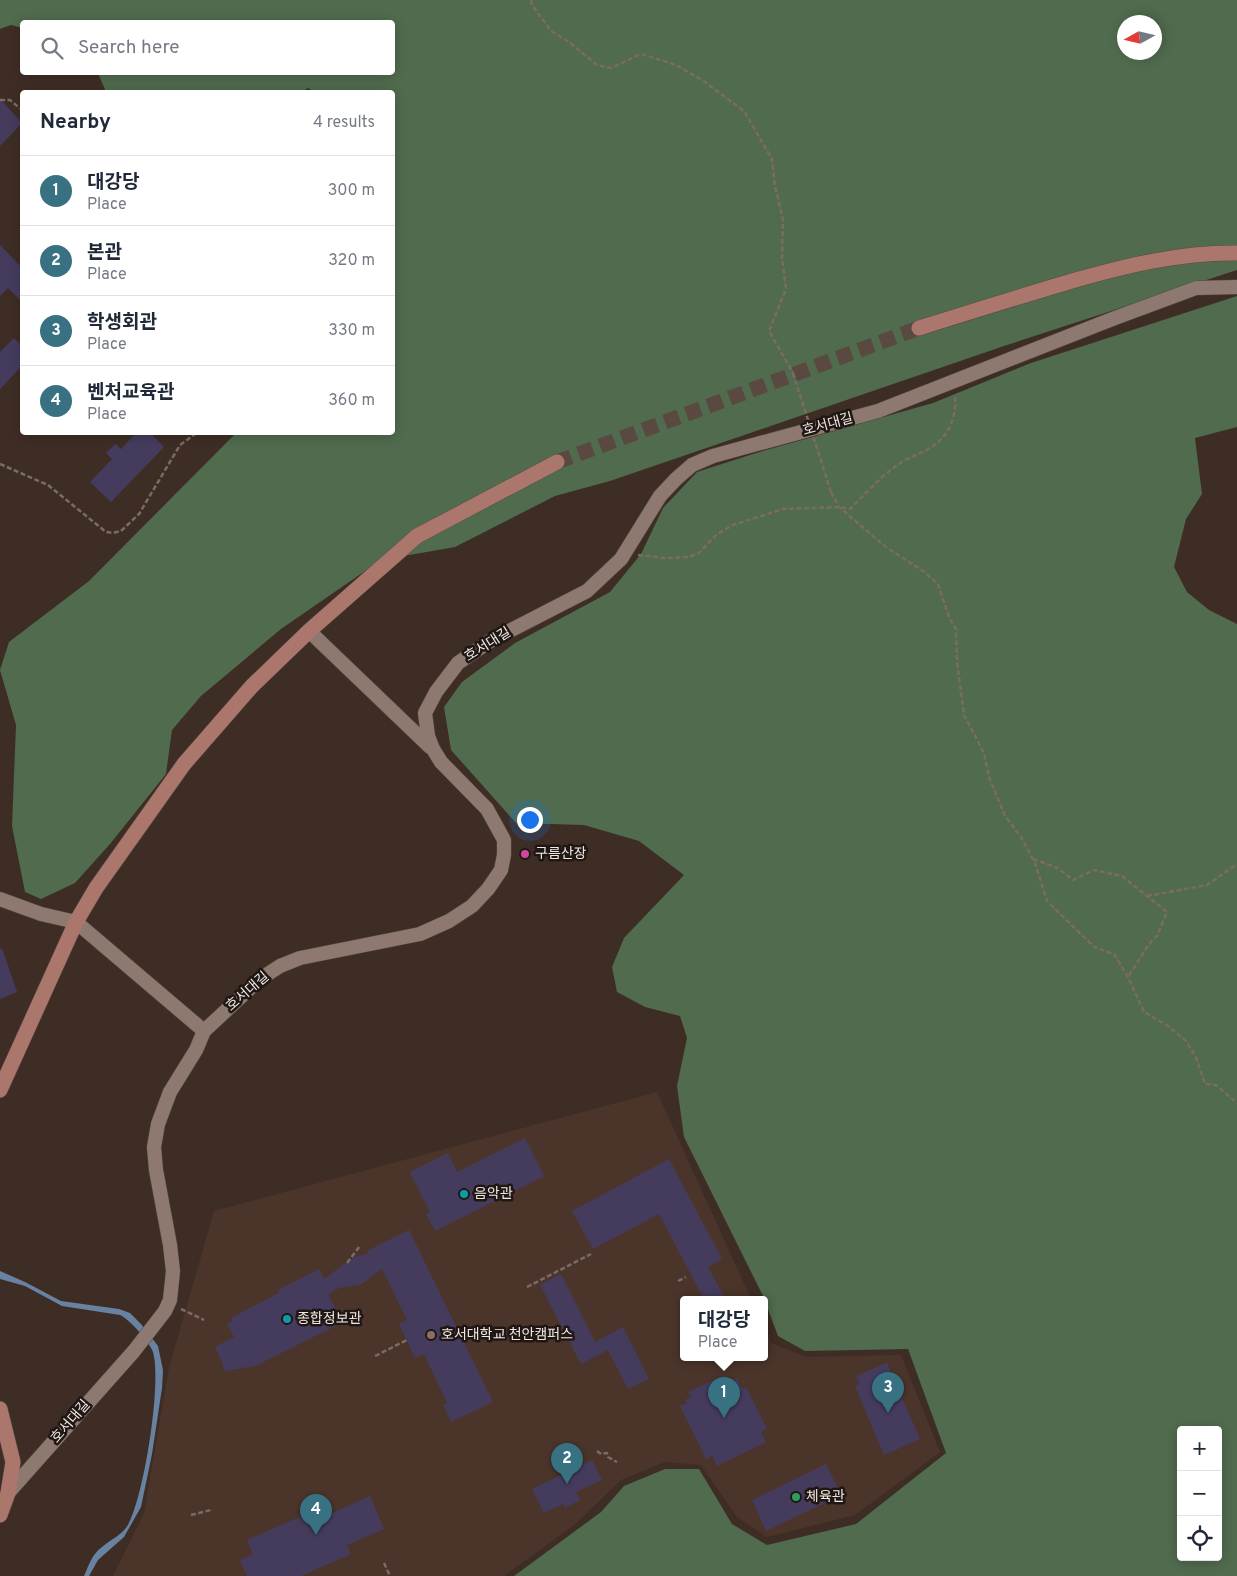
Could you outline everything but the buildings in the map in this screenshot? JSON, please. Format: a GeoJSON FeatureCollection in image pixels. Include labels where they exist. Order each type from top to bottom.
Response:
{"type":"FeatureCollection","features":[{"type":"Feature","properties":{"kind":"street"},"geometry":{"type":"LineString","coordinates":[[919,328],[1131,265],[1218,252],[1237,252]]}},
{"type":"Feature","properties":{"kind":"street","name":"호서대길"},"geometry":{"type":"LineString","coordinates":[[8,1493],[153,1328],[170,1300],[173,1271],[156,1170],[154,1147],[158,1124],[170,1092],[196,1050],[204,1031],[260,979],[280,966],[300,958],[420,934],[449,921],[472,906],[488,889],[501,870],[504,840],[487,809],[441,762],[428,736],[425,713],[436,692],[458,664],[490,641],[586,590],[611,570],[625,553],[660,496],[692,466],[713,456],[878,411],[1196,288],[1237,287]]}},
{"type":"Feature","properties":{"kind":"street"},"geometry":{"type":"LineString","coordinates":[[0,1090],[76,922],[96,888],[184,764],[252,686],[309,631],[417,536],[558,462]]}},
{"type":"Feature","properties":{"kind":"street"},"geometry":{"type":"LineString","coordinates":[[309,631],[433,749]]}},
{"type":"Feature","properties":{"kind":"street"},"geometry":{"type":"LineString","coordinates":[[0,899],[41,914],[76,922],[204,1031]]}},
{"type":"Feature","properties":{"kind":"street"},"geometry":{"type":"LineString","coordinates":[[0,1409],[13,1462],[8,1493],[0,1515]]}},
{"type":"Feature","properties":{"kind":"path"},"geometry":{"type":"LineString","coordinates":[[531,0],[532,5],[551,31],[569,42],[597,66],[611,68],[641,54],[676,65],[702,80],[744,111],[772,159],[775,186],[783,220],[782,258],[786,289],[769,331],[793,373],[831,492],[839,507],[887,548],[922,570],[938,584],[949,616],[956,629],[957,662],[964,715],[984,753],[989,777],[1005,816],[1021,837],[1033,859],[1047,901],[1094,947],[1114,954],[1128,977],[1144,1012],[1168,1026],[1186,1041],[1196,1057],[1205,1084],[1216,1085],[1237,1103]]}},
{"type":"Feature","properties":{"kind":"path"},"geometry":{"type":"LineString","coordinates":[[0,100],[10,100],[20,108]]}},
{"type":"Feature","properties":{"kind":"path"},"geometry":{"type":"LineString","coordinates":[[625,553],[655,558],[688,557],[699,553],[717,534],[733,525],[782,510],[839,507],[850,509],[897,465],[930,448],[942,439],[952,422],[956,408],[955,392],[957,381]]}},
{"type":"Feature","properties":{"kind":"path"},"geometry":{"type":"LineString","coordinates":[[0,464],[48,485],[106,532],[114,533],[121,530],[139,514],[180,444],[194,435]]}},
{"type":"Feature","properties":{"kind":"path"},"geometry":{"type":"LineString","coordinates":[[1033,859],[1058,868],[1074,880],[1094,870],[1122,876],[1167,912],[1157,936],[1149,944],[1128,977]]}},
{"type":"Feature","properties":{"kind":"path"},"geometry":{"type":"LineString","coordinates":[[1148,896],[1195,888],[1207,884],[1237,864]]}},
{"type":"Feature","properties":{"kind":"path"},"geometry":{"type":"LineString","coordinates":[[347,1263],[360,1246]]}},
{"type":"Feature","properties":{"kind":"path"},"geometry":{"type":"LineString","coordinates":[[527,1287],[591,1254]]}},
{"type":"Feature","properties":{"kind":"path"},"geometry":{"type":"LineString","coordinates":[[678,1282],[686,1276]]}},
{"type":"Feature","properties":{"kind":"path"},"geometry":{"type":"LineString","coordinates":[[170,1300],[182,1309],[204,1320]]}},
{"type":"Feature","properties":{"kind":"path"},"geometry":{"type":"LineString","coordinates":[[375,1356],[407,1340]]}},
{"type":"Feature","properties":{"kind":"path"},"geometry":{"type":"LineString","coordinates":[[596,1451],[601,1454],[607,1453],[608,1457],[616,1462]]}},
{"type":"Feature","properties":{"kind":"path"},"geometry":{"type":"LineString","coordinates":[[191,1515],[211,1510]]}},
{"type":"Feature","properties":{"kind":"path"},"geometry":{"type":"LineString","coordinates":[[384,1563],[390,1576]]}},
{"type":"Feature","properties":{"kind":"shaded area","name":"호서대학교 천안캠퍼스"},"geometry":{"type":"Polygon","coordinates":[[[657,1092],[750,1296],[680,1296],[680,1361],[768,1361],[768,1336],[771,1343],[806,1357],[901,1355],[940,1452],[855,1515],[767,1537],[737,1517],[701,1465],[665,1462],[621,1480],[573,1526],[504,1576],[113,1576],[144,1513],[169,1368],[214,1211],[657,1092]]]}},
{"type":"Feature","properties":{"kind":"green space"},"geometry":{"type":"Polygon","coordinates":[[[0,0],[1237,0],[1237,270],[1004,346],[610,481],[555,496],[455,547],[381,560],[281,629],[201,696],[172,730],[166,774],[110,844],[75,883],[41,899],[25,892],[12,826],[16,725],[0,670],[9,642],[89,581],[234,435],[395,435],[395,90],[312,90],[308,88],[305,90],[105,90],[99,75],[395,75],[395,20],[20,20],[20,27],[11,25],[0,29],[0,0]]]}},
{"type":"Feature","properties":{"kind":"green space"},"geometry":{"type":"Polygon","coordinates":[[[1237,296],[1237,427],[1195,438],[1202,494],[1186,519],[1174,567],[1187,592],[1209,610],[1237,624],[1237,1576],[514,1576],[601,1512],[624,1486],[665,1469],[699,1469],[732,1524],[767,1545],[856,1524],[946,1453],[908,1349],[805,1351],[778,1336],[768,1309],[768,1296],[763,1296],[684,1137],[677,1086],[687,1038],[680,1016],[645,1007],[617,992],[612,967],[624,938],[684,875],[639,841],[584,825],[516,823],[451,750],[444,707],[462,682],[515,643],[610,592],[641,554],[663,508],[697,472],[756,453],[933,403],[1031,363],[1237,296]]]}},
{"type":"Feature","properties":{"kind":"water"},"geometry":{"type":"Polygon","coordinates":[[[0,1271],[61,1301],[119,1309],[130,1313],[158,1346],[163,1370],[162,1388],[152,1454],[141,1507],[124,1537],[98,1560],[89,1576],[84,1576],[96,1553],[105,1544],[123,1532],[128,1525],[140,1490],[153,1413],[155,1367],[153,1352],[139,1331],[120,1315],[62,1306],[25,1286],[0,1279],[0,1271]]]}},
{"type":"Feature","properties":{"kind":"tunnel"},"geometry":{"type":"LineString","coordinates":[[557,462],[919,328]]}},
{"type":"Feature","properties":{"kind":"place","name":"구름산장"},"geometry":{"type":"Point","coordinates":[525,854]}},
{"type":"Feature","properties":{"kind":"place","name":"음악관"},"geometry":{"type":"Point","coordinates":[464,1194]}},
{"type":"Feature","properties":{"kind":"place","name":"종합정보관"},"geometry":{"type":"Point","coordinates":[287,1319]}},
{"type":"Feature","properties":{"kind":"place","name":"호서대학교 천안캠퍼스"},"geometry":{"type":"Point","coordinates":[431,1335]}},
{"type":"Feature","properties":{"kind":"place","name":"학생회관"},"geometry":{"type":"Point","coordinates":[888,1413]}},
{"type":"Feature","properties":{"kind":"place","name":"대강당"},"geometry":{"type":"Point","coordinates":[724,1418]}},
{"type":"Feature","properties":{"kind":"place","name":"본관"},"geometry":{"type":"Point","coordinates":[567,1484]}},
{"type":"Feature","properties":{"kind":"place","name":"체육관"},"geometry":{"type":"Point","coordinates":[796,1497]}},
{"type":"Feature","properties":{"kind":"place","name":"벤처교육관"},"geometry":{"type":"Point","coordinates":[316,1535]}}]}
